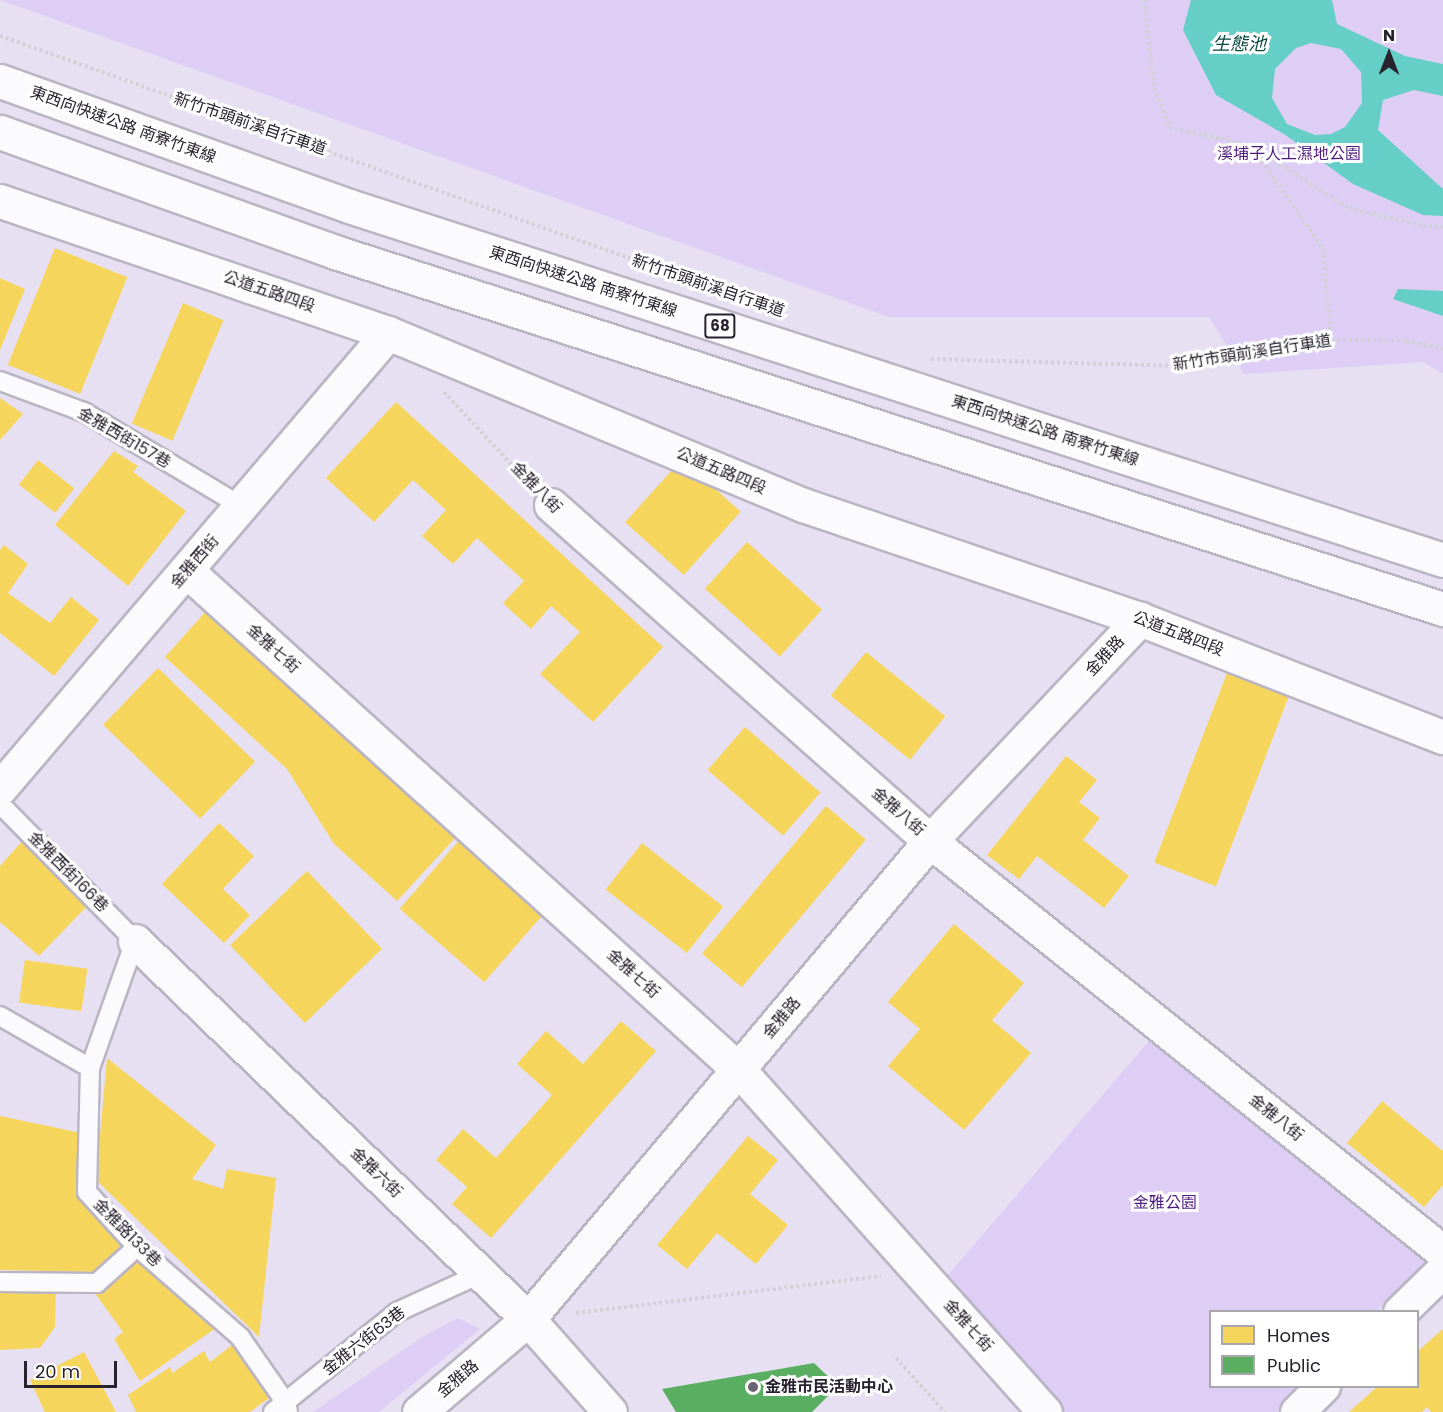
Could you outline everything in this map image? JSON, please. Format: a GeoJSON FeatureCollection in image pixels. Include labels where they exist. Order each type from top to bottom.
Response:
{"type":"FeatureCollection","features":[{"type":"Feature","properties":{"kind":"main road","name":"東西向快速公路 南寮竹東線"},"geometry":{"type":"LineString","coordinates":[[0,81],[348,206],[1443,560]]}},
{"type":"Feature","properties":{"kind":"main road"},"geometry":{"type":"LineString","coordinates":[[0,132],[335,252],[1443,609]]}},
{"type":"Feature","properties":{"kind":"main road","name":"公道五路四段"},"geometry":{"type":"LineString","coordinates":[[0,201],[388,333],[802,505],[1140,619],[1443,737]]}},
{"type":"Feature","properties":{"kind":"main road","name":"金雅西街"},"geometry":{"type":"LineString","coordinates":[[0,788],[243,507],[388,333]]}},
{"type":"Feature","properties":{"kind":"main road","name":"金雅八街"},"geometry":{"type":"LineString","coordinates":[[551,505],[930,841],[1443,1252]]}},
{"type":"Feature","properties":{"kind":"main road","name":"金雅七街"},"geometry":{"type":"LineString","coordinates":[[187,571],[739,1070],[1045,1412]]}},
{"type":"Feature","properties":{"kind":"main road","name":"金雅路"},"geometry":{"type":"LineString","coordinates":[[419,1412],[528,1319],[930,841],[1140,619]]}},
{"type":"Feature","properties":{"kind":"main road","name":"金雅六街"},"geometry":{"type":"LineString","coordinates":[[135,941],[528,1319],[610,1412]]}},
{"type":"Feature","properties":{"kind":"main road"},"geometry":{"type":"LineString","coordinates":[[1401,1310],[1443,1270]]}},
{"type":"Feature","properties":{"kind":"main road"},"geometry":{"type":"LineString","coordinates":[[1297,1412],[1321,1388]]}},
{"type":"Feature","properties":{"kind":"lane","name":"金雅西街157巷"},"geometry":{"type":"LineString","coordinates":[[0,381],[84,412],[243,507]]}},
{"type":"Feature","properties":{"kind":"lane","name":"金雅西街166巷"},"geometry":{"type":"LineString","coordinates":[[0,804],[135,941]]}},
{"type":"Feature","properties":{"kind":"lane","name":"金雅路133巷"},"geometry":{"type":"LineString","coordinates":[[135,941],[90,1068],[87,1192],[137,1247],[240,1337],[283,1409]]}},
{"type":"Feature","properties":{"kind":"lane"},"geometry":{"type":"LineString","coordinates":[[0,1016],[90,1068]]}},
{"type":"Feature","properties":{"kind":"lane"},"geometry":{"type":"LineString","coordinates":[[0,1282],[97,1283],[137,1247]]}},
{"type":"Feature","properties":{"kind":"lane","name":"金雅六街63巷"},"geometry":{"type":"LineString","coordinates":[[283,1409],[397,1312],[480,1274]]}},
{"type":"Feature","properties":{"kind":"path"},"geometry":{"type":"LineString","coordinates":[[1144,0],[1154,88],[1169,127],[1251,146],[1349,208],[1423,226],[1443,227]]}},
{"type":"Feature","properties":{"kind":"path","name":"新竹市頭前溪自行車道"},"geometry":{"type":"LineString","coordinates":[[0,36],[700,283]]}},
{"type":"Feature","properties":{"kind":"path"},"geometry":{"type":"LineString","coordinates":[[1251,146],[1323,249],[1331,340]]}},
{"type":"Feature","properties":{"kind":"path","name":"新竹市頭前溪自行車道"},"geometry":{"type":"LineString","coordinates":[[926,359],[1183,366],[1331,340],[1406,341],[1443,349]]}},
{"type":"Feature","properties":{"kind":"path","name":"金雅八街"},"geometry":{"type":"LineString","coordinates":[[437,385],[551,505]]}},
{"type":"Feature","properties":{"kind":"path"},"geometry":{"type":"LineString","coordinates":[[528,1319],[919,1271]]}},
{"type":"Feature","properties":{"kind":"path"},"geometry":{"type":"LineString","coordinates":[[896,1358],[945,1412]]}},
{"type":"Feature","properties":{"kind":"green space","name":"溪埔子人工濕地公園"},"geometry":{"type":"Polygon","coordinates":[[[0,0],[1443,0],[1443,374],[1424,362],[1244,374],[1209,317],[889,317],[0,0]]]}},
{"type":"Feature","properties":{"kind":"green space","name":"金雅公園"},"geometry":{"type":"Polygon","coordinates":[[[1149,1041],[1427,1261],[1378,1310],[1209,1310],[1209,1388],[1300,1388],[1276,1412],[1063,1412],[942,1282],[1149,1041]]]}},
{"type":"Feature","properties":{"kind":"green space"},"geometry":{"type":"Polygon","coordinates":[[[458,1318],[480,1329],[379,1412],[313,1412],[422,1337],[458,1318]]]}},
{"type":"Feature","properties":{"kind":"water","name":"生態池"},"geometry":{"type":"Polygon","coordinates":[[[1191,0],[1332,0],[1337,24],[1405,56],[1443,64],[1443,96],[1414,90],[1383,100],[1378,130],[1443,189],[1443,216],[1423,215],[1353,184],[1284,134],[1216,95],[1183,30],[1191,0]],[[1311,43],[1296,48],[1275,69],[1272,98],[1287,124],[1315,135],[1331,134],[1345,127],[1362,103],[1361,72],[1341,49],[1311,43]]]}},
{"type":"Feature","properties":{"kind":"water"},"geometry":{"type":"Polygon","coordinates":[[[1398,289],[1443,291],[1443,316],[1393,299],[1398,289]]]}},
{"type":"Feature","properties":{"kind":"building: Homes"},"geometry":{"type":"Polygon","coordinates":[[[55,248],[127,277],[80,394],[8,365],[55,248]]]}},
{"type":"Feature","properties":{"kind":"building: Homes"},"geometry":{"type":"Polygon","coordinates":[[[0,278],[25,289],[0,350],[0,278]]]}},
{"type":"Feature","properties":{"kind":"building: Homes"},"geometry":{"type":"Polygon","coordinates":[[[183,303],[224,320],[172,441],[132,424],[183,303]]]}},
{"type":"Feature","properties":{"kind":"building: Homes"},"geometry":{"type":"Polygon","coordinates":[[[0,398],[23,414],[0,440],[0,398]]]}},
{"type":"Feature","properties":{"kind":"building: Homes"},"geometry":{"type":"Polygon","coordinates":[[[396,402],[663,647],[593,722],[540,674],[580,632],[551,606],[531,629],[503,603],[524,581],[477,538],[453,564],[422,536],[446,510],[413,480],[374,522],[326,478],[396,402]]]}},
{"type":"Feature","properties":{"kind":"building: Homes"},"geometry":{"type":"Polygon","coordinates":[[[114,451],[138,466],[133,472],[186,511],[128,586],[55,525],[114,451]]]}},
{"type":"Feature","properties":{"kind":"building: Homes"},"geometry":{"type":"Polygon","coordinates":[[[682,459],[741,512],[684,575],[625,522],[682,459]]]}},
{"type":"Feature","properties":{"kind":"building: Homes"},"geometry":{"type":"Polygon","coordinates":[[[38,460],[74,488],[55,513],[19,484],[38,460]]]}},
{"type":"Feature","properties":{"kind":"building: Homes"},"geometry":{"type":"Polygon","coordinates":[[[747,542],[822,610],[780,656],[705,589],[747,542]]]}},
{"type":"Feature","properties":{"kind":"building: Homes"},"geometry":{"type":"Polygon","coordinates":[[[4,545],[28,564],[8,593],[50,623],[71,597],[99,620],[54,676],[0,633],[0,550],[4,545]]]}},
{"type":"Feature","properties":{"kind":"building: Homes"},"geometry":{"type":"Polygon","coordinates":[[[208,609],[326,723],[456,837],[397,901],[334,844],[287,769],[165,657],[208,609]]]}},
{"type":"Feature","properties":{"kind":"building: Homes"},"geometry":{"type":"Polygon","coordinates":[[[866,652],[945,716],[910,760],[831,696],[866,652]]]}},
{"type":"Feature","properties":{"kind":"building: Homes"},"geometry":{"type":"Polygon","coordinates":[[[158,668],[255,762],[200,819],[103,725],[158,668]]]}},
{"type":"Feature","properties":{"kind":"building: Homes"},"geometry":{"type":"Polygon","coordinates":[[[1227,673],[1289,697],[1216,886],[1154,863],[1227,673]]]}},
{"type":"Feature","properties":{"kind":"building: Homes"},"geometry":{"type":"Polygon","coordinates":[[[745,727],[820,793],[783,836],[708,770],[745,727]]]}},
{"type":"Feature","properties":{"kind":"building: Homes"},"geometry":{"type":"Polygon","coordinates":[[[1066,756],[1097,780],[1079,802],[1100,818],[1083,840],[1129,876],[1104,908],[1037,856],[1019,879],[987,855],[1066,756]]]}},
{"type":"Feature","properties":{"kind":"building: Homes"},"geometry":{"type":"Polygon","coordinates":[[[826,806],[866,839],[742,987],[702,954],[826,806]]]}},
{"type":"Feature","properties":{"kind":"building: Homes"},"geometry":{"type":"Polygon","coordinates":[[[219,823],[254,856],[223,889],[250,915],[224,943],[162,884],[219,823]]]}},
{"type":"Feature","properties":{"kind":"building: Homes"},"geometry":{"type":"Polygon","coordinates":[[[462,837],[547,910],[484,982],[400,909],[462,837]]]}},
{"type":"Feature","properties":{"kind":"building: Homes"},"geometry":{"type":"Polygon","coordinates":[[[24,839],[90,903],[39,956],[0,922],[0,866],[24,839]]]}},
{"type":"Feature","properties":{"kind":"building: Homes"},"geometry":{"type":"Polygon","coordinates":[[[642,843],[723,906],[687,953],[606,889],[642,843]]]}},
{"type":"Feature","properties":{"kind":"building: Homes"},"geometry":{"type":"Polygon","coordinates":[[[307,871],[382,949],[305,1023],[230,945],[307,871]]]}},
{"type":"Feature","properties":{"kind":"building: Homes"},"geometry":{"type":"Polygon","coordinates":[[[954,924],[1024,983],[992,1020],[1031,1053],[964,1130],[888,1066],[920,1029],[888,1002],[954,924]]]}},
{"type":"Feature","properties":{"kind":"building: Homes"},"geometry":{"type":"Polygon","coordinates":[[[25,960],[87,969],[81,1011],[19,1003],[25,960]]]}},
{"type":"Feature","properties":{"kind":"building: Homes"},"geometry":{"type":"Polygon","coordinates":[[[621,1021],[656,1051],[491,1238],[452,1204],[467,1187],[436,1160],[463,1129],[496,1158],[552,1095],[517,1064],[546,1031],[583,1064],[621,1021]]]}},
{"type":"Feature","properties":{"kind":"building: Homes"},"geometry":{"type":"Polygon","coordinates":[[[107,1058],[216,1145],[192,1179],[223,1189],[227,1169],[276,1178],[259,1337],[96,1180],[107,1058]]]}},
{"type":"Feature","properties":{"kind":"building: Homes"},"geometry":{"type":"Polygon","coordinates":[[[1382,1101],[1443,1151],[1443,1185],[1424,1207],[1347,1143],[1382,1101]]]}},
{"type":"Feature","properties":{"kind":"building: Homes"},"geometry":{"type":"Polygon","coordinates":[[[0,1116],[81,1133],[78,1196],[122,1244],[96,1272],[0,1270],[0,1116]]]}},
{"type":"Feature","properties":{"kind":"building: Homes"},"geometry":{"type":"Polygon","coordinates":[[[748,1136],[778,1160],[750,1194],[788,1225],[756,1264],[717,1233],[687,1269],[657,1245],[748,1136]]]}},
{"type":"Feature","properties":{"kind":"building: Homes"},"geometry":{"type":"Polygon","coordinates":[[[137,1255],[216,1328],[140,1381],[114,1339],[123,1332],[94,1292],[137,1255]]]}},
{"type":"Feature","properties":{"kind":"building: Homes"},"geometry":{"type":"Polygon","coordinates":[[[0,1289],[56,1289],[55,1327],[40,1348],[0,1350],[0,1289]]]}},
{"type":"Feature","properties":{"kind":"building: Homes"},"geometry":{"type":"Polygon","coordinates":[[[1443,1329],[1443,1412],[1431,1412],[1427,1407],[1422,1412],[1349,1412],[1376,1388],[1419,1388],[1419,1350],[1443,1329]]]}},
{"type":"Feature","properties":{"kind":"building: Homes"},"geometry":{"type":"Polygon","coordinates":[[[236,1342],[272,1396],[250,1412],[136,1412],[128,1395],[170,1367],[172,1373],[204,1351],[210,1362],[236,1342]]]}},
{"type":"Feature","properties":{"kind":"building: Homes"},"geometry":{"type":"Polygon","coordinates":[[[84,1352],[116,1412],[45,1412],[30,1380],[84,1352]]]}},
{"type":"Feature","properties":{"kind":"building: Public","name":"金雅市民活動中心"},"geometry":{"type":"Polygon","coordinates":[[[814,1363],[838,1386],[812,1412],[676,1412],[662,1389],[814,1363]]]}},
{"type":"Feature","properties":{"kind":"place","name":"金雅市民活動中心"},"geometry":{"type":"Point","coordinates":[753,1387]}}]}
